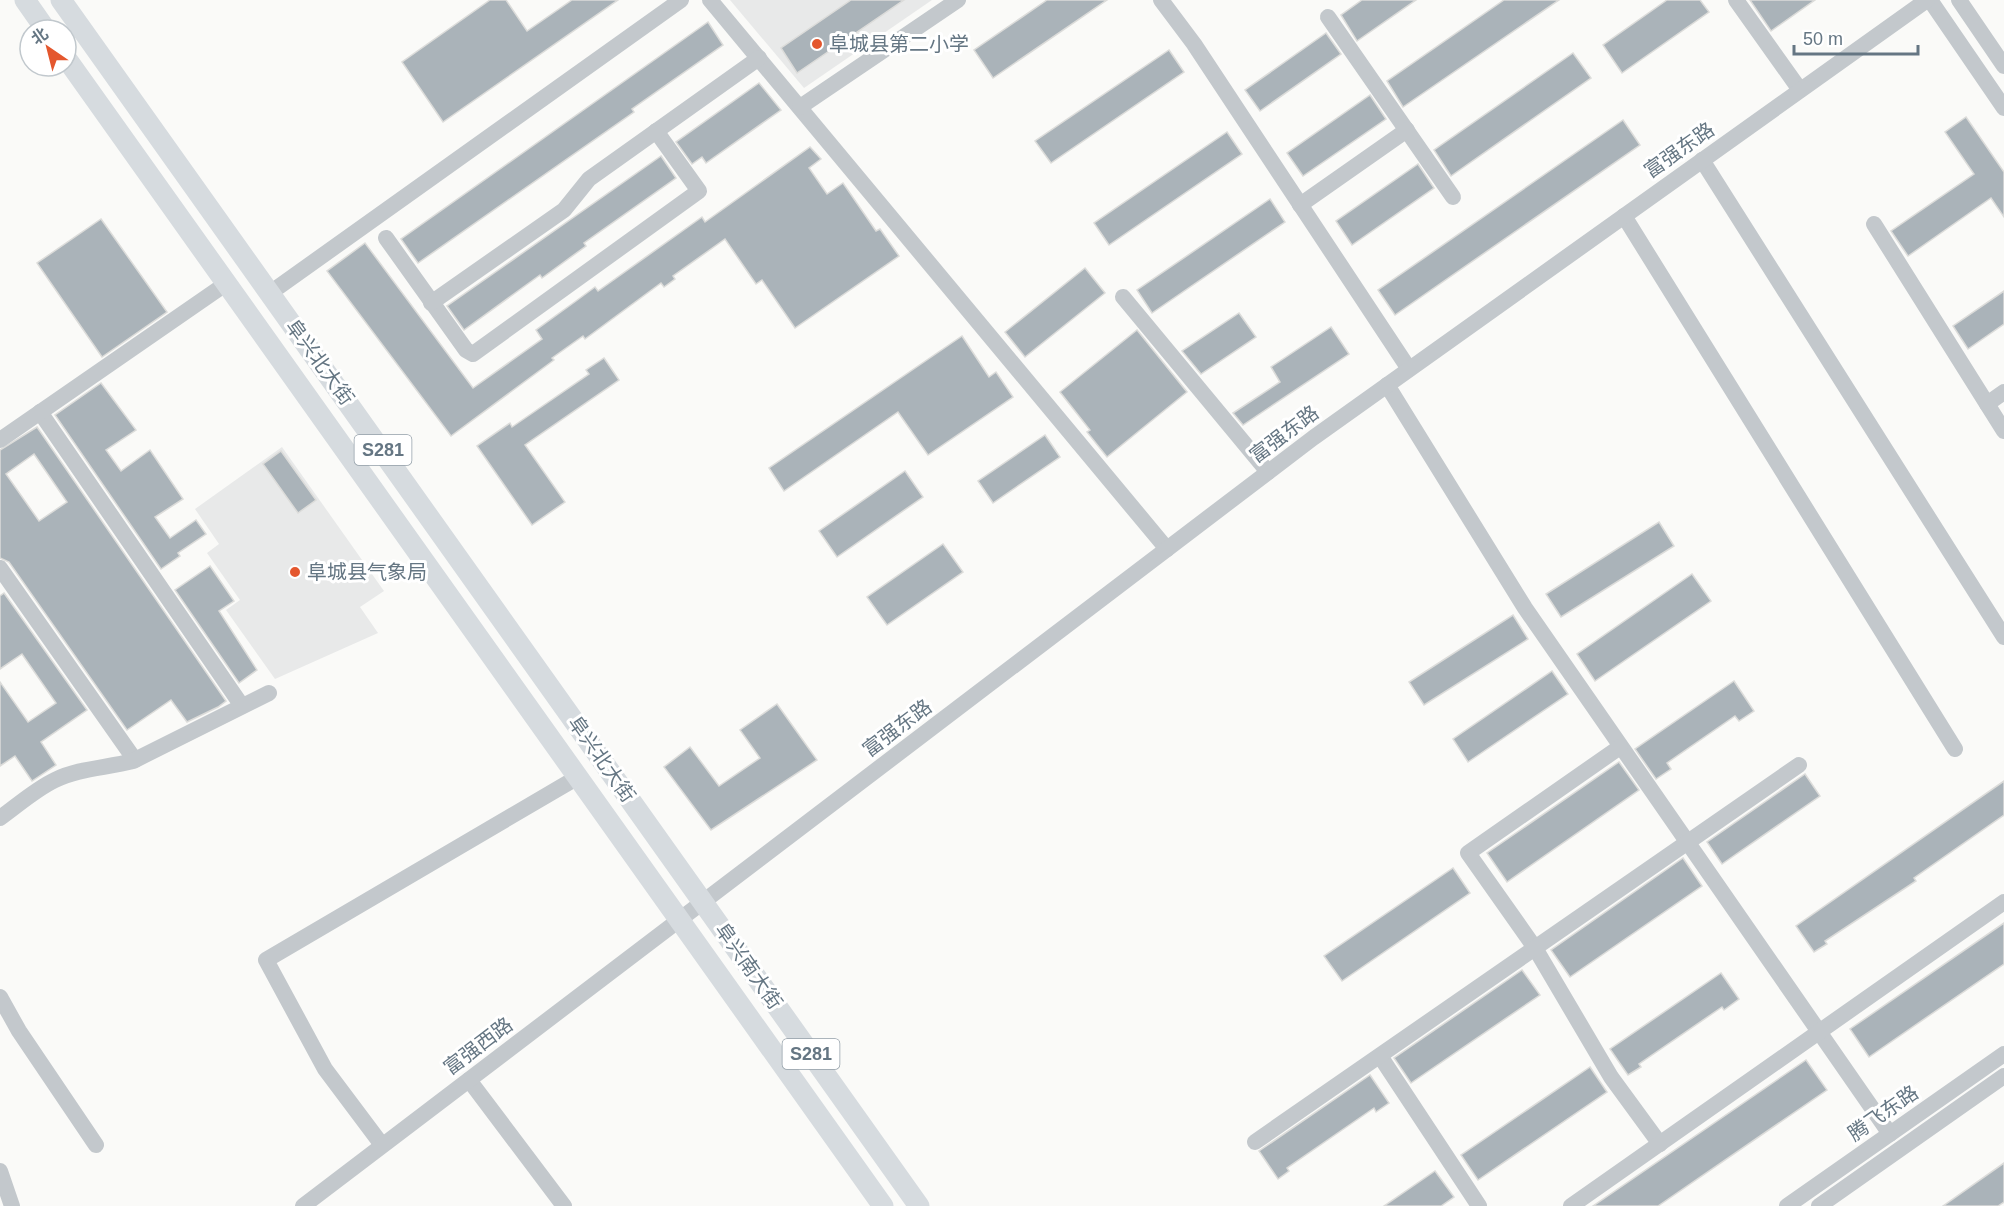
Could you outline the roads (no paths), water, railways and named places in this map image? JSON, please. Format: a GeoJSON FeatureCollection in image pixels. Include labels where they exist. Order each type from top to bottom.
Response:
{"type":"FeatureCollection","features":[{"type":"Feature","properties":{"kind":"main road"},"geometry":{"type":"LineString","coordinates":[[25,0],[38,18]]}},
{"type":"Feature","properties":{"kind":"main road","name":"阜兴北大街"},"geometry":{"type":"LineString","coordinates":[[61,0],[703,902]]}},
{"type":"Feature","properties":{"kind":"main road","name":"阜兴北大街"},"geometry":{"type":"LineString","coordinates":[[78,75],[680,920]]}},
{"type":"Feature","properties":{"kind":"main road","name":"阜兴南大街"},"geometry":{"type":"LineString","coordinates":[[703,902],[919,1206]]}},
{"type":"Feature","properties":{"kind":"main road","name":"阜兴南大街"},"geometry":{"type":"LineString","coordinates":[[680,920],[884,1206]]}},
{"type":"Feature","properties":{"kind":"street"},"geometry":{"type":"LineString","coordinates":[[270,293],[681,0]]}},
{"type":"Feature","properties":{"kind":"street"},"geometry":{"type":"LineString","coordinates":[[710,0],[1167,549]]}},
{"type":"Feature","properties":{"kind":"street"},"geometry":{"type":"LineString","coordinates":[[800,108],[958,0]]}},
{"type":"Feature","properties":{"kind":"street"},"geometry":{"type":"LineString","coordinates":[[1161,0],[1409,369]]}},
{"type":"Feature","properties":{"kind":"street"},"geometry":{"type":"LineString","coordinates":[[1736,0],[1800,90]]}},
{"type":"Feature","properties":{"kind":"street"},"geometry":{"type":"LineString","coordinates":[[1929,0],[2004,108]]}},
{"type":"Feature","properties":{"kind":"street","name":"富强东路"},"geometry":{"type":"LineString","coordinates":[[680,920],[1268,472],[1409,369],[1929,0]]}},
{"type":"Feature","properties":{"kind":"street"},"geometry":{"type":"LineString","coordinates":[[1959,0],[2004,66]]}},
{"type":"Feature","properties":{"kind":"street"},"geometry":{"type":"LineString","coordinates":[[1328,17],[1453,197]]}},
{"type":"Feature","properties":{"kind":"street"},"geometry":{"type":"LineString","coordinates":[[431,303],[564,210],[589,179],[759,58]]}},
{"type":"Feature","properties":{"kind":"street"},"geometry":{"type":"LineString","coordinates":[[1300,205],[1407,130]]}},
{"type":"Feature","properties":{"kind":"street"},"geometry":{"type":"LineString","coordinates":[[386,238],[466,350],[473,354],[699,191],[656,131]]}},
{"type":"Feature","properties":{"kind":"street"},"geometry":{"type":"LineString","coordinates":[[1702,160],[2004,637]]}},
{"type":"Feature","properties":{"kind":"street"},"geometry":{"type":"LineString","coordinates":[[1624,216],[1955,748]]}},
{"type":"Feature","properties":{"kind":"street"},"geometry":{"type":"LineString","coordinates":[[1874,224],[2004,431]]}},
{"type":"Feature","properties":{"kind":"street"},"geometry":{"type":"LineString","coordinates":[[0,440],[227,284]]}},
{"type":"Feature","properties":{"kind":"street"},"geometry":{"type":"LineString","coordinates":[[1123,297],[1268,472]]}},
{"type":"Feature","properties":{"kind":"street"},"geometry":{"type":"LineString","coordinates":[[1387,385],[1525,608],[1890,1134]]}},
{"type":"Feature","properties":{"kind":"street"},"geometry":{"type":"LineString","coordinates":[[1987,404],[2004,392]]}},
{"type":"Feature","properties":{"kind":"street"},"geometry":{"type":"LineString","coordinates":[[40,412],[242,706]]}},
{"type":"Feature","properties":{"kind":"street"},"geometry":{"type":"LineString","coordinates":[[0,568],[135,760]]}},
{"type":"Feature","properties":{"kind":"street"},"geometry":{"type":"LineString","coordinates":[[0,818],[54,780],[83,770],[109,768],[135,760],[269,693]]}},
{"type":"Feature","properties":{"kind":"street"},"geometry":{"type":"LineString","coordinates":[[1620,747],[1468,853],[1535,948],[1611,1077],[1660,1144]]}},
{"type":"Feature","properties":{"kind":"street"},"geometry":{"type":"LineString","coordinates":[[1255,1142],[1798,765]]}},
{"type":"Feature","properties":{"kind":"street"},"geometry":{"type":"LineString","coordinates":[[382,1145],[325,1069],[266,960],[578,777]]}},
{"type":"Feature","properties":{"kind":"street"},"geometry":{"type":"LineString","coordinates":[[1571,1206],[2004,902]]}},
{"type":"Feature","properties":{"kind":"street","name":"富强西路"},"geometry":{"type":"LineString","coordinates":[[303,1206],[680,920]]}},
{"type":"Feature","properties":{"kind":"street"},"geometry":{"type":"LineString","coordinates":[[0,997],[19,1031],[96,1145]]}},
{"type":"Feature","properties":{"kind":"street","name":"腾飞东路"},"geometry":{"type":"LineString","coordinates":[[1787,1206],[2004,1054]]}},
{"type":"Feature","properties":{"kind":"street"},"geometry":{"type":"LineString","coordinates":[[1380,1056],[1479,1206]]}},
{"type":"Feature","properties":{"kind":"street","name":"腾飞东路"},"geometry":{"type":"LineString","coordinates":[[1818,1206],[2004,1076]]}},
{"type":"Feature","properties":{"kind":"street"},"geometry":{"type":"LineString","coordinates":[[469,1080],[564,1206]]}},
{"type":"Feature","properties":{"kind":"street"},"geometry":{"type":"LineString","coordinates":[[0,1171],[10,1205]]}},
{"type":"Feature","properties":{"kind":"place","name":"阜城县第二小学"},"geometry":{"type":"Point","coordinates":[817,44]}},
{"type":"Feature","properties":{"kind":"place","name":"阜城县气象局"},"geometry":{"type":"Point","coordinates":[295,572]}}]}
